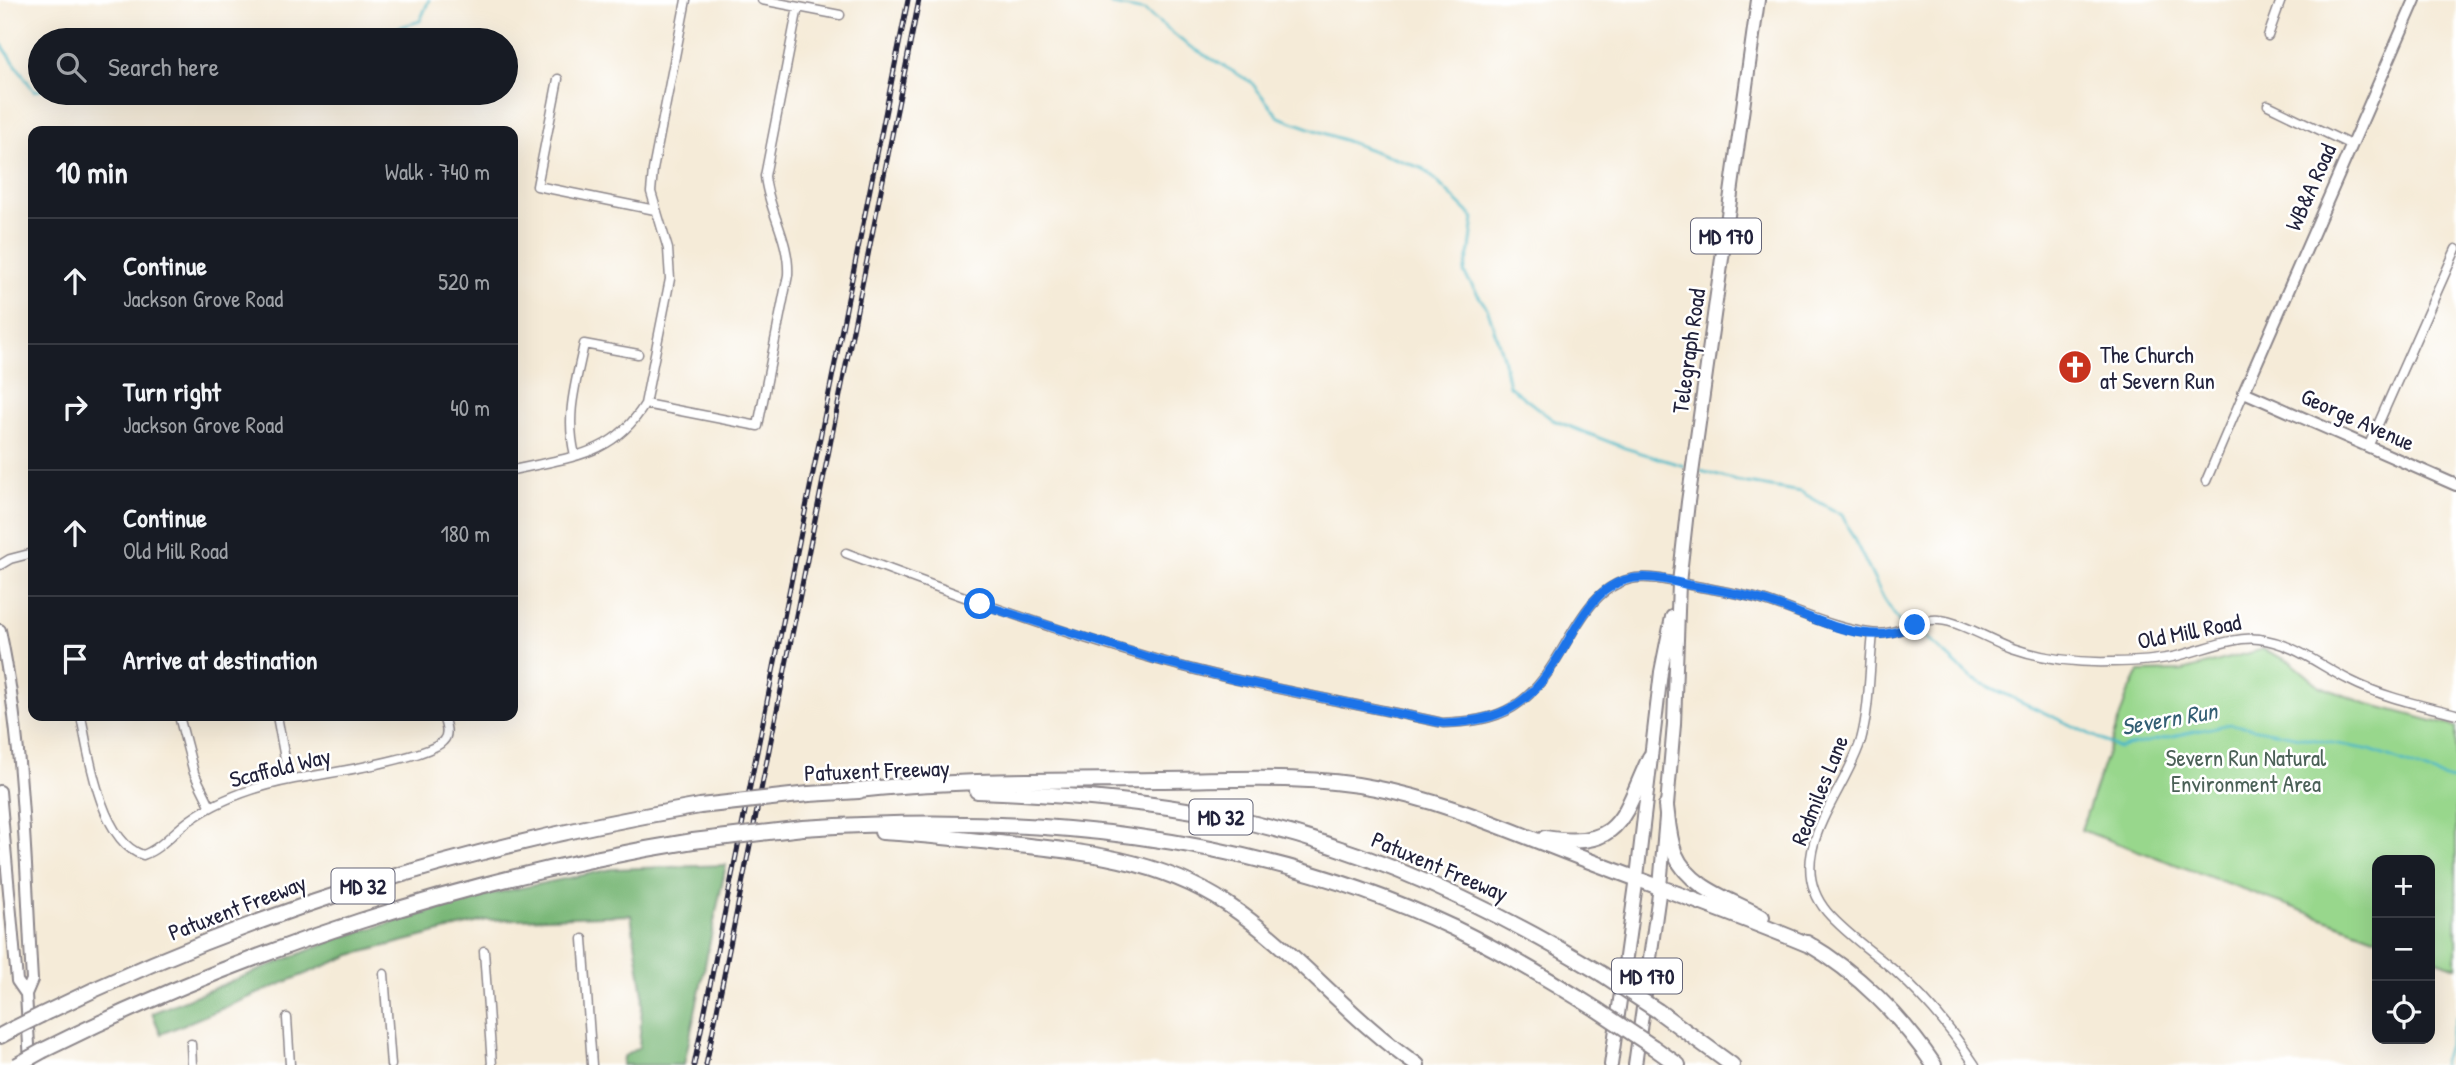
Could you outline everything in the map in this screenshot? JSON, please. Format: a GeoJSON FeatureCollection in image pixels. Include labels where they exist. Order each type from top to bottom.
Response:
{"type":"FeatureCollection","features":[{"type":"Feature","properties":{"kind":"highway"},"geometry":{"type":"LineString","coordinates":[[1521,833],[1576,841],[1604,835],[1627,811],[1650,757]]}},
{"type":"Feature","properties":{"kind":"highway"},"geometry":{"type":"LineString","coordinates":[[851,791],[961,782],[1298,780],[1349,784],[1445,805],[1735,914],[1814,947]]}},
{"type":"Feature","properties":{"kind":"highway","name":"Patuxent Freeway"},"geometry":{"type":"LineString","coordinates":[[6,1032],[126,975],[242,928],[413,870],[550,834],[700,806],[809,794],[961,790],[1088,797],[1164,807],[1280,831],[1349,851],[1464,898],[1556,946],[1658,1011],[1732,1065]]}},
{"type":"Feature","properties":{"kind":"highway"},"geometry":{"type":"LineString","coordinates":[[1666,806],[1671,842],[1676,856],[1691,878],[1836,962],[1906,1028],[1934,1065]]}},
{"type":"Feature","properties":{"kind":"highway","name":"MD 32"},"geometry":{"type":"LineString","coordinates":[[17,1065],[90,1027],[199,980],[337,929],[422,902],[522,875],[623,852],[693,841],[809,827],[919,823],[1028,825],[1135,836],[1213,848],[1272,862],[1397,904],[1453,928],[1543,976],[1678,1065]]}},
{"type":"Feature","properties":{"kind":"highway"},"geometry":{"type":"LineString","coordinates":[[809,827],[906,833],[1070,850],[1151,867],[1226,903],[1254,923],[1381,1038],[1417,1065]]}},
{"type":"Feature","properties":{"kind":"main road","name":"Telegraph Road"},"geometry":{"type":"LineString","coordinates":[[1635,1065],[1660,887],[1674,724],[1679,583],[1688,502],[1758,0]]}},
{"type":"Feature","properties":{"kind":"main road","name":"Telegraph Road"},"geometry":{"type":"LineString","coordinates":[[1611,1065],[1661,672],[1679,583]]}},
{"type":"Feature","properties":{"kind":"street"},"geometry":{"type":"LineString","coordinates":[[518,469],[597,449],[620,436],[645,404],[670,279],[668,249],[651,192],[653,170],[686,0]]}},
{"type":"Feature","properties":{"kind":"street"},"geometry":{"type":"LineString","coordinates":[[762,0],[840,15]]}},
{"type":"Feature","properties":{"kind":"street"},"geometry":{"type":"LineString","coordinates":[[2268,36],[2281,0]]}},
{"type":"Feature","properties":{"kind":"street","name":"WB&A Road"},"geometry":{"type":"LineString","coordinates":[[2244,391],[2415,0]]}},
{"type":"Feature","properties":{"kind":"street"},"geometry":{"type":"LineString","coordinates":[[645,404],[758,426],[789,264],[765,176],[798,7]]}},
{"type":"Feature","properties":{"kind":"street"},"geometry":{"type":"LineString","coordinates":[[558,79],[537,186],[655,210]]}},
{"type":"Feature","properties":{"kind":"street"},"geometry":{"type":"LineString","coordinates":[[2268,105],[2351,145]]}},
{"type":"Feature","properties":{"kind":"street"},"geometry":{"type":"LineString","coordinates":[[2368,446],[2456,249]]}},
{"type":"Feature","properties":{"kind":"street"},"geometry":{"type":"LineString","coordinates":[[575,455],[570,416],[584,344],[638,354]]}},
{"type":"Feature","properties":{"kind":"street"},"geometry":{"type":"LineString","coordinates":[[2206,481],[2244,391]]}},
{"type":"Feature","properties":{"kind":"street","name":"George Avenue"},"geometry":{"type":"LineString","coordinates":[[2244,391],[2456,485]]}},
{"type":"Feature","properties":{"kind":"street","name":"Old Mill Road"},"geometry":{"type":"LineString","coordinates":[[846,553],[993,609],[1157,660],[1232,679],[1443,723],[1496,715],[1513,707],[1533,692],[1557,662],[1588,607],[1598,595],[1611,586],[1637,578],[1658,578],[1760,599],[1838,626],[1873,634],[1895,633],[1924,622],[1940,620],[2012,648],[2067,661],[2153,661],[2254,638],[2294,649],[2366,688],[2456,714]]}},
{"type":"Feature","properties":{"kind":"street"},"geometry":{"type":"LineString","coordinates":[[0,565],[28,554]]}},
{"type":"Feature","properties":{"kind":"street"},"geometry":{"type":"LineString","coordinates":[[0,559],[10,559]]}},
{"type":"Feature","properties":{"kind":"street"},"geometry":{"type":"LineString","coordinates":[[0,631],[15,719],[23,802],[32,980],[26,994],[30,1065]]}},
{"type":"Feature","properties":{"kind":"street","name":"Redmiles Lane"},"geometry":{"type":"LineString","coordinates":[[1873,634],[1865,723],[1860,743],[1816,835],[1810,859],[1812,881],[1827,912],[1920,994],[1975,1065]]}},
{"type":"Feature","properties":{"kind":"street","name":"Scaffold Way"},"geometry":{"type":"LineString","coordinates":[[82,721],[99,799],[111,823],[132,850],[143,855],[150,853],[188,821],[211,807],[255,788],[395,760],[435,747],[442,743],[447,733],[444,721]]}},
{"type":"Feature","properties":{"kind":"street"},"geometry":{"type":"LineString","coordinates":[[180,721],[194,773],[211,807]]}},
{"type":"Feature","properties":{"kind":"street"},"geometry":{"type":"LineString","coordinates":[[278,721],[289,780]]}},
{"type":"Feature","properties":{"kind":"street"},"geometry":{"type":"LineString","coordinates":[[0,790],[16,981],[26,994]]}},
{"type":"Feature","properties":{"kind":"street"},"geometry":{"type":"LineString","coordinates":[[583,939],[592,1065]]}},
{"type":"Feature","properties":{"kind":"street"},"geometry":{"type":"LineString","coordinates":[[484,951],[492,1065]]}},
{"type":"Feature","properties":{"kind":"street"},"geometry":{"type":"LineString","coordinates":[[384,974],[391,1065]]}},
{"type":"Feature","properties":{"kind":"street"},"geometry":{"type":"LineString","coordinates":[[287,1018],[290,1065]]}},
{"type":"Feature","properties":{"kind":"street"},"geometry":{"type":"LineString","coordinates":[[191,1044],[192,1065]]}},
{"type":"Feature","properties":{"kind":"green space","name":"Severn Run Natural Environment Area"},"geometry":{"type":"Polygon","coordinates":[[[2263,649],[2291,662],[2320,686],[2365,703],[2456,727],[2456,967],[2435,959],[2435,855],[2372,855],[2372,936],[2081,830],[2127,696],[2139,672],[2182,671],[2263,649]]]}},
{"type":"Feature","properties":{"kind":"green space"},"geometry":{"type":"Polygon","coordinates":[[[726,865],[684,1065],[622,1065],[623,1057],[639,1047],[643,994],[631,915],[487,920],[351,955],[161,1034],[152,1013],[342,937],[487,895],[612,869],[726,865]]]}},
{"type":"Feature","properties":{"kind":"waterway"},"geometry":{"type":"LineString","coordinates":[[397,28],[420,21],[429,0]]}},
{"type":"Feature","properties":{"kind":"waterway"},"geometry":{"type":"LineString","coordinates":[[1106,0],[1112,5],[1145,11],[1186,44],[1251,82],[1279,117],[1424,169],[1474,218],[1464,273],[1488,310],[1509,386],[1553,420],[1625,448],[1684,466]]}},
{"type":"Feature","properties":{"kind":"waterway"},"geometry":{"type":"LineString","coordinates":[[0,42],[28,82]]}},
{"type":"Feature","properties":{"kind":"waterway"},"geometry":{"type":"LineString","coordinates":[[1701,471],[1736,481],[1801,492],[1842,515],[1884,599],[1900,623]]}},
{"type":"Feature","properties":{"kind":"waterway","name":"Severn Run"},"geometry":{"type":"LineString","coordinates":[[1912,634],[1925,636],[1971,678],[2119,748],[2230,724],[2370,750],[2456,782]]}},
{"type":"Feature","properties":{"kind":"waterway"},"geometry":{"type":"LineString","coordinates":[[2442,1065],[2456,1017]]}},
{"type":"Feature","properties":{"kind":"railway"},"geometry":{"type":"LineString","coordinates":[[694,1065],[908,0]]}},
{"type":"Feature","properties":{"kind":"railway"},"geometry":{"type":"LineString","coordinates":[[706,1065],[919,0]]}},
{"type":"Feature","properties":{"kind":"place","name":"The Church at Severn Run"},"geometry":{"type":"Point","coordinates":[2075,367]}},
{"type":"Feature","properties":{"kind":"route"},"geometry":{"type":"LineString","coordinates":[[980,604],[1157,660],[1232,679],[1443,723],[1478,720],[1513,707],[1533,692],[1546,677],[1598,595],[1611,586],[1637,578],[1658,578],[1760,599],[1838,626],[1873,634],[1895,633],[1915,625]]}}]}
